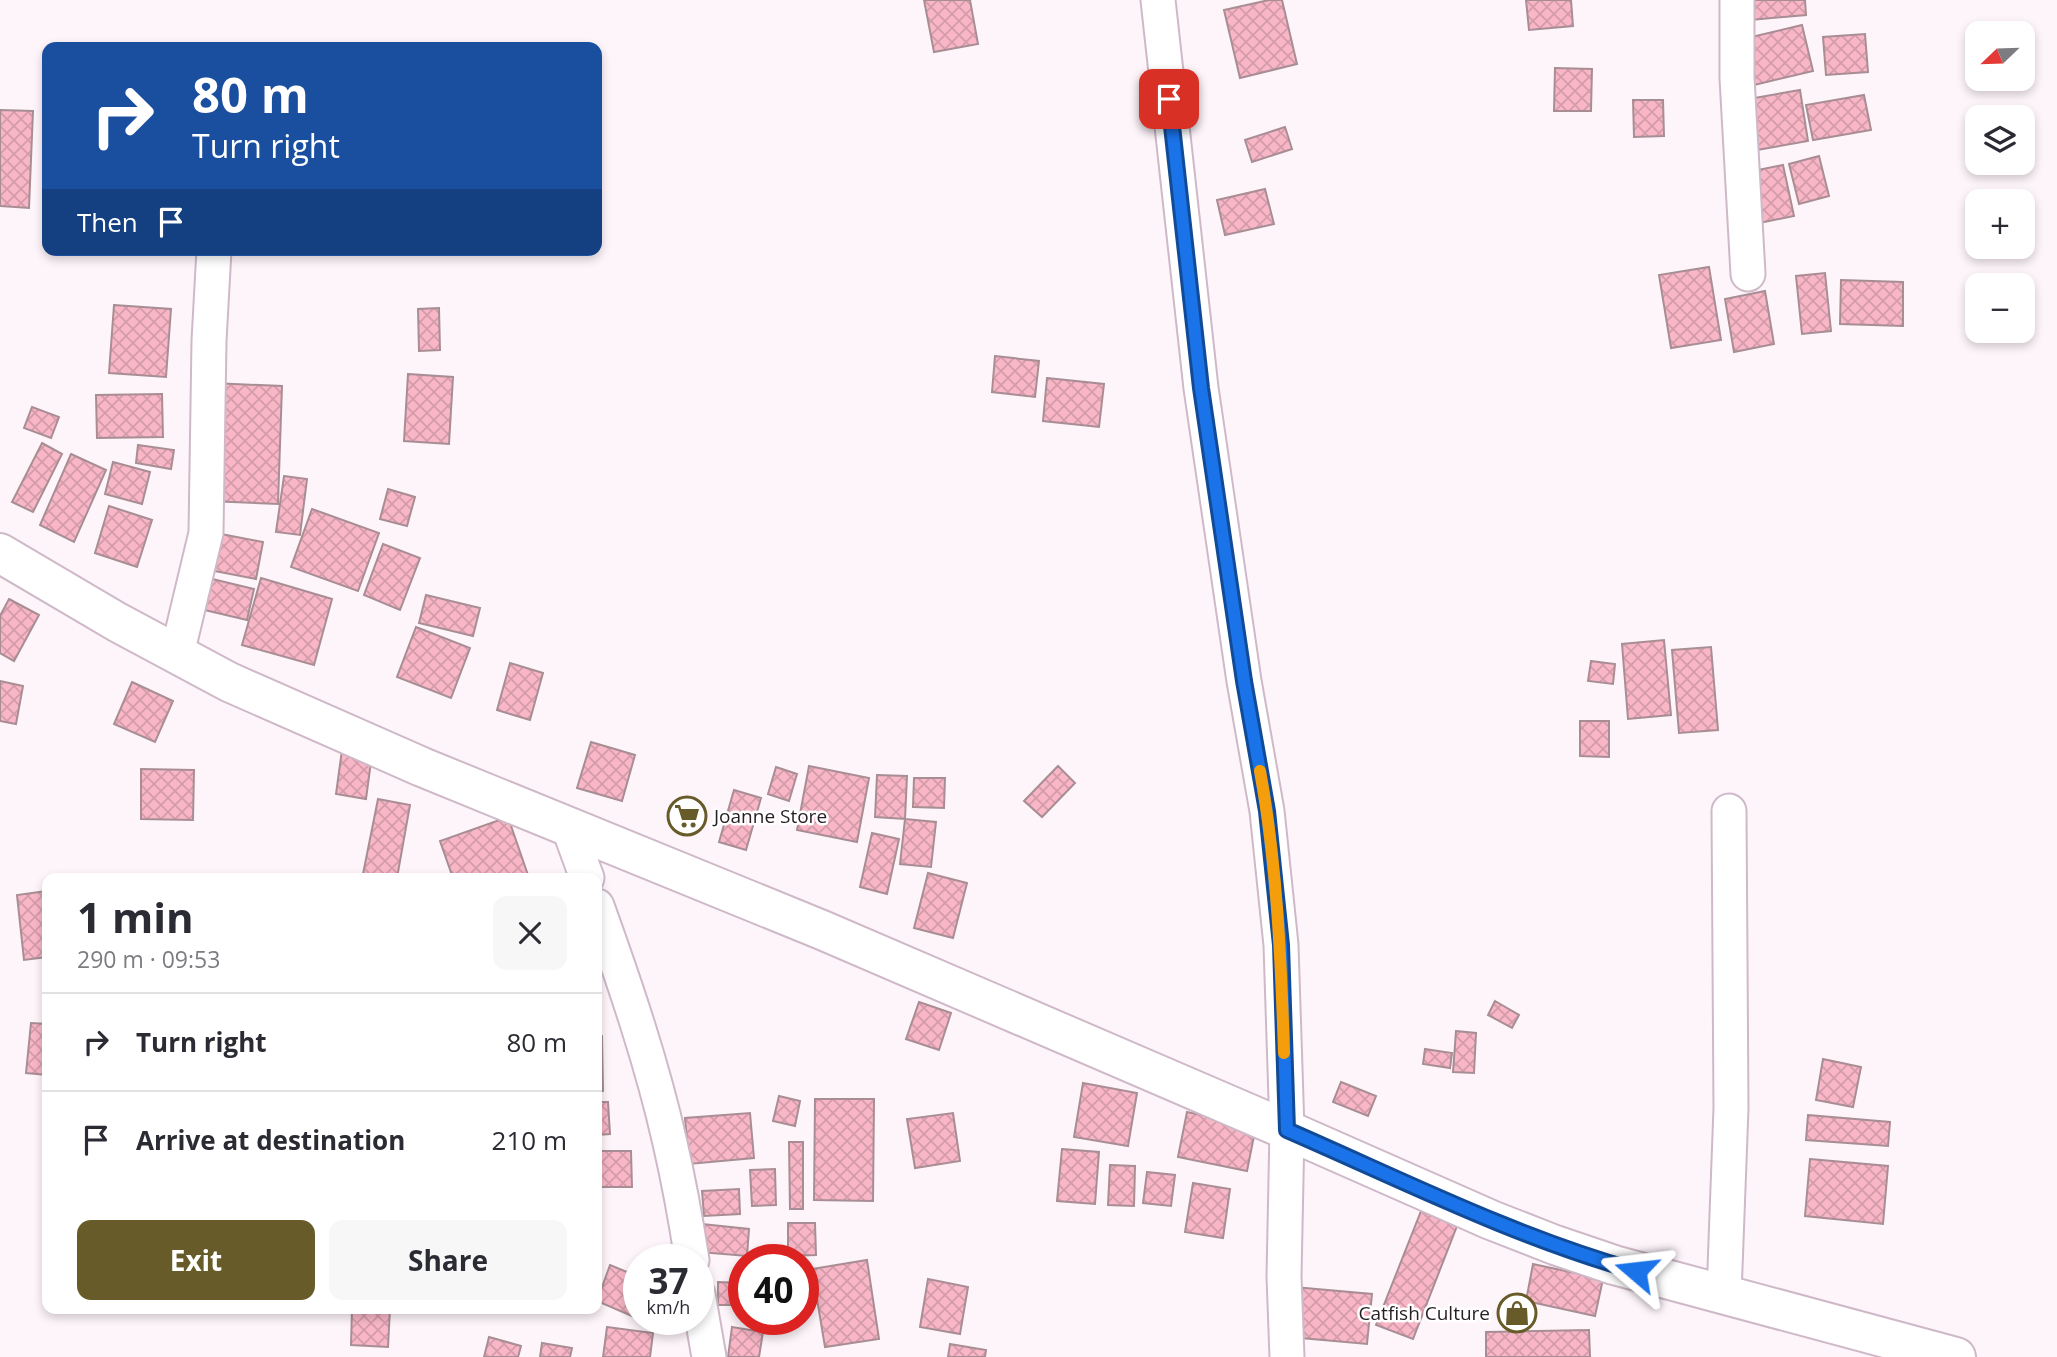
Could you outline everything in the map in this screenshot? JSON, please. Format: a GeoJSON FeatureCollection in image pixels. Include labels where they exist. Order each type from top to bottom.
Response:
{"type":"FeatureCollection","features":[{"type":"Feature","properties":{"kind":"street"},"geometry":{"type":"LineString","coordinates":[[1158,0],[1201,388],[1244,681],[1267,811],[1281,945],[1287,1130],[1284,1276],[1287,1357]]}},
{"type":"Feature","properties":{"kind":"street"},"geometry":{"type":"LineString","coordinates":[[1737,0],[1737,78],[1748,274]]}},
{"type":"Feature","properties":{"kind":"street"},"geometry":{"type":"LineString","coordinates":[[177,654],[205,533],[214,256]]}},
{"type":"Feature","properties":{"kind":"street"},"geometry":{"type":"LineString","coordinates":[[0,553],[117,622],[229,682],[422,767],[822,930],[1491,1220],[1614,1265],[1956,1357]]}},
{"type":"Feature","properties":{"kind":"street"},"geometry":{"type":"LineString","coordinates":[[1724,1295],[1731,1108],[1730,811]]}},
{"type":"Feature","properties":{"kind":"street"},"geometry":{"type":"LineString","coordinates":[[568,826],[585,873]]}},
{"type":"Feature","properties":{"kind":"street"},"geometry":{"type":"LineString","coordinates":[[602,920],[618,964],[670,1141],[689,1244]]}},
{"type":"Feature","properties":{"kind":"street"},"geometry":{"type":"LineString","coordinates":[[705,1335],[709,1357]]}},
{"type":"Feature","properties":{"kind":"building"},"geometry":{"type":"Polygon","coordinates":[[[924,0],[970,0],[978,44],[934,52],[924,0]]]}},
{"type":"Feature","properties":{"kind":"building"},"geometry":{"type":"Polygon","coordinates":[[[1269,0],[1282,0],[1297,64],[1240,78],[1224,10],[1269,0]]]}},
{"type":"Feature","properties":{"kind":"building"},"geometry":{"type":"Polygon","coordinates":[[[1526,0],[1571,0],[1573,26],[1529,30],[1526,0]]]}},
{"type":"Feature","properties":{"kind":"building"},"geometry":{"type":"Polygon","coordinates":[[[1748,0],[1805,0],[1806,15],[1751,20],[1748,0]]]}},
{"type":"Feature","properties":{"kind":"building"},"geometry":{"type":"Polygon","coordinates":[[[1802,25],[1813,71],[1754,85],[1743,39],[1802,25]]]}},
{"type":"Feature","properties":{"kind":"building"},"geometry":{"type":"Polygon","coordinates":[[[1865,34],[1868,72],[1826,75],[1823,37],[1865,34]]]}},
{"type":"Feature","properties":{"kind":"building"},"geometry":{"type":"Polygon","coordinates":[[[1555,68],[1592,69],[1591,111],[1554,111],[1555,68]]]}},
{"type":"Feature","properties":{"kind":"building"},"geometry":{"type":"Polygon","coordinates":[[[1800,90],[1808,141],[1751,151],[1743,100],[1800,90]]]}},
{"type":"Feature","properties":{"kind":"building"},"geometry":{"type":"Polygon","coordinates":[[[1864,95],[1871,130],[1813,140],[1806,105],[1864,95]]]}},
{"type":"Feature","properties":{"kind":"building"},"geometry":{"type":"Polygon","coordinates":[[[1633,100],[1663,100],[1664,136],[1634,137],[1633,100]]]}},
{"type":"Feature","properties":{"kind":"building"},"geometry":{"type":"Polygon","coordinates":[[[0,110],[33,111],[29,208],[0,206],[0,110]]]}},
{"type":"Feature","properties":{"kind":"building"},"geometry":{"type":"Polygon","coordinates":[[[1285,127],[1292,149],[1252,162],[1245,140],[1285,127]]]}},
{"type":"Feature","properties":{"kind":"building"},"geometry":{"type":"Polygon","coordinates":[[[1819,156],[1829,196],[1799,204],[1789,164],[1819,156]]]}},
{"type":"Feature","properties":{"kind":"building"},"geometry":{"type":"Polygon","coordinates":[[[1783,165],[1794,216],[1759,223],[1748,172],[1783,165]]]}},
{"type":"Feature","properties":{"kind":"building"},"geometry":{"type":"Polygon","coordinates":[[[1265,189],[1274,224],[1225,235],[1217,200],[1265,189]]]}},
{"type":"Feature","properties":{"kind":"building"},"geometry":{"type":"Polygon","coordinates":[[[1709,267],[1721,340],[1671,348],[1659,275],[1709,267]]]}},
{"type":"Feature","properties":{"kind":"building"},"geometry":{"type":"Polygon","coordinates":[[[1825,273],[1831,331],[1802,334],[1796,276],[1825,273]]]}},
{"type":"Feature","properties":{"kind":"building"},"geometry":{"type":"Polygon","coordinates":[[[1841,280],[1903,282],[1903,326],[1840,324],[1841,280]]]}},
{"type":"Feature","properties":{"kind":"building"},"geometry":{"type":"Polygon","coordinates":[[[1765,291],[1774,344],[1734,352],[1725,299],[1765,291]]]}},
{"type":"Feature","properties":{"kind":"building"},"geometry":{"type":"Polygon","coordinates":[[[114,305],[171,309],[166,377],[109,373],[114,305]]]}},
{"type":"Feature","properties":{"kind":"building"},"geometry":{"type":"Polygon","coordinates":[[[439,308],[440,350],[419,351],[418,309],[439,308]]]}},
{"type":"Feature","properties":{"kind":"building"},"geometry":{"type":"Polygon","coordinates":[[[995,356],[1039,361],[1035,397],[992,392],[995,356]]]}},
{"type":"Feature","properties":{"kind":"building"},"geometry":{"type":"Polygon","coordinates":[[[408,374],[453,377],[449,444],[404,441],[408,374]]]}},
{"type":"Feature","properties":{"kind":"building"},"geometry":{"type":"Polygon","coordinates":[[[1047,378],[1104,384],[1099,427],[1043,421],[1047,378]]]}},
{"type":"Feature","properties":{"kind":"building"},"geometry":{"type":"Polygon","coordinates":[[[212,383],[282,386],[278,504],[209,501],[212,383]]]}},
{"type":"Feature","properties":{"kind":"building"},"geometry":{"type":"Polygon","coordinates":[[[162,394],[163,437],[97,438],[96,395],[162,394]]]}},
{"type":"Feature","properties":{"kind":"building"},"geometry":{"type":"Polygon","coordinates":[[[32,407],[59,417],[51,438],[24,428],[32,407]]]}},
{"type":"Feature","properties":{"kind":"building"},"geometry":{"type":"Polygon","coordinates":[[[42,443],[62,454],[33,512],[12,502],[42,443]]]}},
{"type":"Feature","properties":{"kind":"building"},"geometry":{"type":"Polygon","coordinates":[[[138,445],[174,450],[171,469],[136,463],[138,445]]]}},
{"type":"Feature","properties":{"kind":"building"},"geometry":{"type":"Polygon","coordinates":[[[71,454],[106,470],[74,542],[40,525],[71,454]]]}},
{"type":"Feature","properties":{"kind":"building"},"geometry":{"type":"Polygon","coordinates":[[[113,462],[150,472],[142,504],[105,494],[113,462]]]}},
{"type":"Feature","properties":{"kind":"building"},"geometry":{"type":"Polygon","coordinates":[[[284,476],[307,479],[300,535],[276,532],[284,476]]]}},
{"type":"Feature","properties":{"kind":"building"},"geometry":{"type":"Polygon","coordinates":[[[388,489],[415,497],[407,526],[380,519],[388,489]]]}},
{"type":"Feature","properties":{"kind":"building"},"geometry":{"type":"Polygon","coordinates":[[[109,506],[152,520],[137,567],[95,553],[109,506]]]}},
{"type":"Feature","properties":{"kind":"building"},"geometry":{"type":"Polygon","coordinates":[[[312,509],[379,533],[358,591],[291,567],[312,509]]]}},
{"type":"Feature","properties":{"kind":"building"},"geometry":{"type":"Polygon","coordinates":[[[211,532],[263,542],[256,579],[204,569],[211,532]]]}},
{"type":"Feature","properties":{"kind":"building"},"geometry":{"type":"Polygon","coordinates":[[[383,544],[420,558],[400,610],[364,595],[383,544]]]}},
{"type":"Feature","properties":{"kind":"building"},"geometry":{"type":"Polygon","coordinates":[[[204,577],[254,589],[247,620],[196,608],[204,577]]]}},
{"type":"Feature","properties":{"kind":"building"},"geometry":{"type":"Polygon","coordinates":[[[261,578],[332,599],[314,665],[242,645],[261,578]]]}},
{"type":"Feature","properties":{"kind":"building"},"geometry":{"type":"Polygon","coordinates":[[[426,595],[480,608],[473,636],[419,623],[426,595]]]}},
{"type":"Feature","properties":{"kind":"building"},"geometry":{"type":"Polygon","coordinates":[[[9,599],[39,615],[14,661],[0,653],[0,616],[9,599]]]}},
{"type":"Feature","properties":{"kind":"building"},"geometry":{"type":"Polygon","coordinates":[[[416,627],[470,648],[451,698],[397,677],[416,627]]]}},
{"type":"Feature","properties":{"kind":"building"},"geometry":{"type":"Polygon","coordinates":[[[1664,640],[1671,715],[1628,719],[1622,644],[1664,640]]]}},
{"type":"Feature","properties":{"kind":"building"},"geometry":{"type":"Polygon","coordinates":[[[1711,647],[1718,730],[1679,733],[1672,650],[1711,647]]]}},
{"type":"Feature","properties":{"kind":"building"},"geometry":{"type":"Polygon","coordinates":[[[1591,661],[1615,664],[1613,684],[1588,681],[1591,661]]]}},
{"type":"Feature","properties":{"kind":"building"},"geometry":{"type":"Polygon","coordinates":[[[510,663],[543,673],[530,720],[497,710],[510,663]]]}},
{"type":"Feature","properties":{"kind":"building"},"geometry":{"type":"Polygon","coordinates":[[[0,681],[23,686],[16,724],[0,721],[0,681]]]}},
{"type":"Feature","properties":{"kind":"building"},"geometry":{"type":"Polygon","coordinates":[[[132,682],[173,701],[155,742],[114,724],[132,682]]]}},
{"type":"Feature","properties":{"kind":"building"},"geometry":{"type":"Polygon","coordinates":[[[1580,721],[1609,721],[1609,757],[1580,756],[1580,721]]]}},
{"type":"Feature","properties":{"kind":"building"},"geometry":{"type":"Polygon","coordinates":[[[591,742],[635,755],[622,801],[577,788],[591,742]]]}},
{"type":"Feature","properties":{"kind":"building"},"geometry":{"type":"Polygon","coordinates":[[[342,750],[372,754],[366,799],[336,794],[342,750]]]}},
{"type":"Feature","properties":{"kind":"building"},"geometry":{"type":"Polygon","coordinates":[[[809,766],[869,778],[857,842],[797,830],[809,766]]]}},
{"type":"Feature","properties":{"kind":"building"},"geometry":{"type":"Polygon","coordinates":[[[1058,766],[1075,783],[1042,817],[1024,801],[1058,766]]]}},
{"type":"Feature","properties":{"kind":"building"},"geometry":{"type":"Polygon","coordinates":[[[776,767],[797,774],[789,801],[768,794],[776,767]]]}},
{"type":"Feature","properties":{"kind":"building"},"geometry":{"type":"Polygon","coordinates":[[[141,769],[194,770],[193,820],[141,819],[141,769]]]}},
{"type":"Feature","properties":{"kind":"building"},"geometry":{"type":"Polygon","coordinates":[[[877,775],[907,776],[905,819],[875,817],[877,775]]]}},
{"type":"Feature","properties":{"kind":"building"},"geometry":{"type":"Polygon","coordinates":[[[914,778],[945,778],[944,808],[913,807],[914,778]]]}},
{"type":"Feature","properties":{"kind":"building"},"geometry":{"type":"Polygon","coordinates":[[[734,790],[761,798],[746,850],[719,842],[734,790]]]}},
{"type":"Feature","properties":{"kind":"building"},"geometry":{"type":"Polygon","coordinates":[[[378,799],[410,805],[398,873],[363,873],[378,799]]]}},
{"type":"Feature","properties":{"kind":"building"},"geometry":{"type":"Polygon","coordinates":[[[508,817],[527,873],[451,873],[440,841],[508,817]]]}},
{"type":"Feature","properties":{"kind":"building"},"geometry":{"type":"Polygon","coordinates":[[[905,819],[936,822],[931,867],[900,864],[905,819]]]}},
{"type":"Feature","properties":{"kind":"building"},"geometry":{"type":"Polygon","coordinates":[[[872,833],[899,839],[887,894],[860,887],[872,833]]]}},
{"type":"Feature","properties":{"kind":"building"},"geometry":{"type":"Polygon","coordinates":[[[928,873],[967,883],[953,938],[914,928],[928,873]]]}},
{"type":"Feature","properties":{"kind":"building"},"geometry":{"type":"Polygon","coordinates":[[[42,892],[42,958],[24,960],[17,895],[42,892]]]}},
{"type":"Feature","properties":{"kind":"building"},"geometry":{"type":"Polygon","coordinates":[[[1495,1001],[1519,1015],[1512,1028],[1488,1015],[1495,1001]]]}},
{"type":"Feature","properties":{"kind":"building"},"geometry":{"type":"Polygon","coordinates":[[[919,1002],[951,1013],[939,1050],[906,1039],[919,1002]]]}},
{"type":"Feature","properties":{"kind":"building"},"geometry":{"type":"Polygon","coordinates":[[[31,1023],[42,1024],[42,1075],[26,1073],[31,1023]]]}},
{"type":"Feature","properties":{"kind":"building"},"geometry":{"type":"Polygon","coordinates":[[[1456,1031],[1476,1033],[1474,1073],[1453,1072],[1456,1031]]]}},
{"type":"Feature","properties":{"kind":"building"},"geometry":{"type":"Polygon","coordinates":[[[1425,1049],[1452,1053],[1450,1068],[1423,1064],[1425,1049]]]}},
{"type":"Feature","properties":{"kind":"building"},"geometry":{"type":"Polygon","coordinates":[[[1823,1059],[1861,1067],[1853,1107],[1816,1100],[1823,1059]]]}},
{"type":"Feature","properties":{"kind":"building"},"geometry":{"type":"Polygon","coordinates":[[[1341,1082],[1376,1096],[1368,1116],[1333,1102],[1341,1082]]]}},
{"type":"Feature","properties":{"kind":"building"},"geometry":{"type":"Polygon","coordinates":[[[1083,1083],[1137,1093],[1128,1146],[1074,1137],[1083,1083]]]}},
{"type":"Feature","properties":{"kind":"building"},"geometry":{"type":"Polygon","coordinates":[[[779,1096],[800,1101],[795,1126],[773,1121],[779,1096]]]}},
{"type":"Feature","properties":{"kind":"building"},"geometry":{"type":"Polygon","coordinates":[[[815,1099],[874,1099],[873,1201],[814,1200],[815,1099]]]}},
{"type":"Feature","properties":{"kind":"building"},"geometry":{"type":"Polygon","coordinates":[[[602,1102],[608,1102],[610,1134],[602,1135],[602,1102]]]}},
{"type":"Feature","properties":{"kind":"building"},"geometry":{"type":"Polygon","coordinates":[[[1187,1112],[1256,1126],[1247,1171],[1178,1157],[1187,1112]]]}},
{"type":"Feature","properties":{"kind":"building"},"geometry":{"type":"Polygon","coordinates":[[[750,1113],[754,1158],[689,1164],[685,1118],[750,1113]]]}},
{"type":"Feature","properties":{"kind":"building"},"geometry":{"type":"Polygon","coordinates":[[[953,1113],[960,1161],[915,1168],[907,1119],[953,1113]]]}},
{"type":"Feature","properties":{"kind":"building"},"geometry":{"type":"Polygon","coordinates":[[[1808,1115],[1890,1122],[1888,1146],[1806,1140],[1808,1115]]]}},
{"type":"Feature","properties":{"kind":"building"},"geometry":{"type":"Polygon","coordinates":[[[789,1142],[803,1142],[803,1209],[790,1209],[789,1142]]]}},
{"type":"Feature","properties":{"kind":"building"},"geometry":{"type":"Polygon","coordinates":[[[1062,1149],[1099,1152],[1095,1204],[1057,1201],[1062,1149]]]}},
{"type":"Feature","properties":{"kind":"building"},"geometry":{"type":"Polygon","coordinates":[[[602,1151],[631,1151],[632,1187],[602,1187],[602,1151]]]}},
{"type":"Feature","properties":{"kind":"building"},"geometry":{"type":"Polygon","coordinates":[[[1810,1159],[1888,1166],[1883,1224],[1805,1216],[1810,1159]]]}},
{"type":"Feature","properties":{"kind":"building"},"geometry":{"type":"Polygon","coordinates":[[[1110,1165],[1135,1166],[1134,1206],[1108,1205],[1110,1165]]]}},
{"type":"Feature","properties":{"kind":"building"},"geometry":{"type":"Polygon","coordinates":[[[775,1169],[776,1205],[752,1206],[750,1170],[775,1169]]]}},
{"type":"Feature","properties":{"kind":"building"},"geometry":{"type":"Polygon","coordinates":[[[1147,1172],[1175,1175],[1171,1206],[1143,1203],[1147,1172]]]}},
{"type":"Feature","properties":{"kind":"building"},"geometry":{"type":"Polygon","coordinates":[[[1193,1183],[1230,1189],[1223,1238],[1185,1232],[1193,1183]]]}},
{"type":"Feature","properties":{"kind":"building"},"geometry":{"type":"Polygon","coordinates":[[[739,1189],[740,1214],[704,1216],[702,1191],[739,1189]]]}},
{"type":"Feature","properties":{"kind":"building"},"geometry":{"type":"Polygon","coordinates":[[[1421,1211],[1457,1226],[1413,1339],[1376,1325],[1421,1211]]]}},
{"type":"Feature","properties":{"kind":"building"},"geometry":{"type":"Polygon","coordinates":[[[788,1223],[815,1223],[816,1244],[788,1244],[788,1223]]]}},
{"type":"Feature","properties":{"kind":"building"},"geometry":{"type":"Polygon","coordinates":[[[702,1224],[749,1229],[748,1244],[728,1244],[728,1254],[714,1253],[714,1244],[701,1244],[702,1224]]]}},
{"type":"Feature","properties":{"kind":"building"},"geometry":{"type":"Polygon","coordinates":[[[867,1260],[879,1339],[825,1347],[819,1311],[819,1268],[867,1260]]]}},
{"type":"Feature","properties":{"kind":"building"},"geometry":{"type":"Polygon","coordinates":[[[1533,1264],[1603,1279],[1595,1316],[1526,1301],[1533,1264]]]}},
{"type":"Feature","properties":{"kind":"building"},"geometry":{"type":"Polygon","coordinates":[[[610,1265],[623,1270],[623,1312],[602,1303],[602,1287],[610,1265]]]}},
{"type":"Feature","properties":{"kind":"building"},"geometry":{"type":"Polygon","coordinates":[[[928,1279],[968,1287],[960,1334],[920,1327],[928,1279]]]}},
{"type":"Feature","properties":{"kind":"building"},"geometry":{"type":"Polygon","coordinates":[[[718,1282],[728,1282],[728,1305],[718,1305],[718,1282]]]}},
{"type":"Feature","properties":{"kind":"building"},"geometry":{"type":"Polygon","coordinates":[[[1294,1287],[1372,1294],[1367,1344],[1290,1337],[1294,1287]]]}},
{"type":"Feature","properties":{"kind":"building"},"geometry":{"type":"Polygon","coordinates":[[[352,1314],[390,1314],[388,1347],[351,1345],[352,1314]]]}},
{"type":"Feature","properties":{"kind":"building"},"geometry":{"type":"Polygon","coordinates":[[[607,1327],[623,1329],[623,1335],[653,1335],[650,1357],[603,1357],[607,1327]]]}},
{"type":"Feature","properties":{"kind":"building"},"geometry":{"type":"Polygon","coordinates":[[[1589,1330],[1590,1357],[1486,1357],[1486,1332],[1589,1330]]]}},
{"type":"Feature","properties":{"kind":"building"},"geometry":{"type":"Polygon","coordinates":[[[731,1335],[763,1335],[759,1357],[728,1357],[731,1335]]]}},
{"type":"Feature","properties":{"kind":"building"},"geometry":{"type":"Polygon","coordinates":[[[489,1337],[521,1346],[518,1357],[484,1357],[489,1337]]]}},
{"type":"Feature","properties":{"kind":"building"},"geometry":{"type":"Polygon","coordinates":[[[542,1343],[572,1348],[570,1357],[540,1357],[542,1343]]]}},
{"type":"Feature","properties":{"kind":"building"},"geometry":{"type":"Polygon","coordinates":[[[950,1344],[986,1350],[985,1357],[948,1357],[950,1344]]]}},
{"type":"Feature","properties":{"kind":"slow traffic"},"geometry":{"type":"LineString","coordinates":[[1260,771],[1267,811],[1281,945],[1284,1053]]}},
{"type":"Feature","properties":{"kind":"place","name":"Joanne Store"},"geometry":{"type":"Point","coordinates":[687,816]}},
{"type":"Feature","properties":{"kind":"place","name":"Catfish Culture"},"geometry":{"type":"Point","coordinates":[1517,1313]}},
{"type":"Feature","properties":{"kind":"route"},"geometry":{"type":"LineString","coordinates":[[1169,99],[1201,388],[1244,681],[1267,811],[1281,945],[1287,1130],[1491,1220],[1555,1245],[1636,1271]]}}]}
